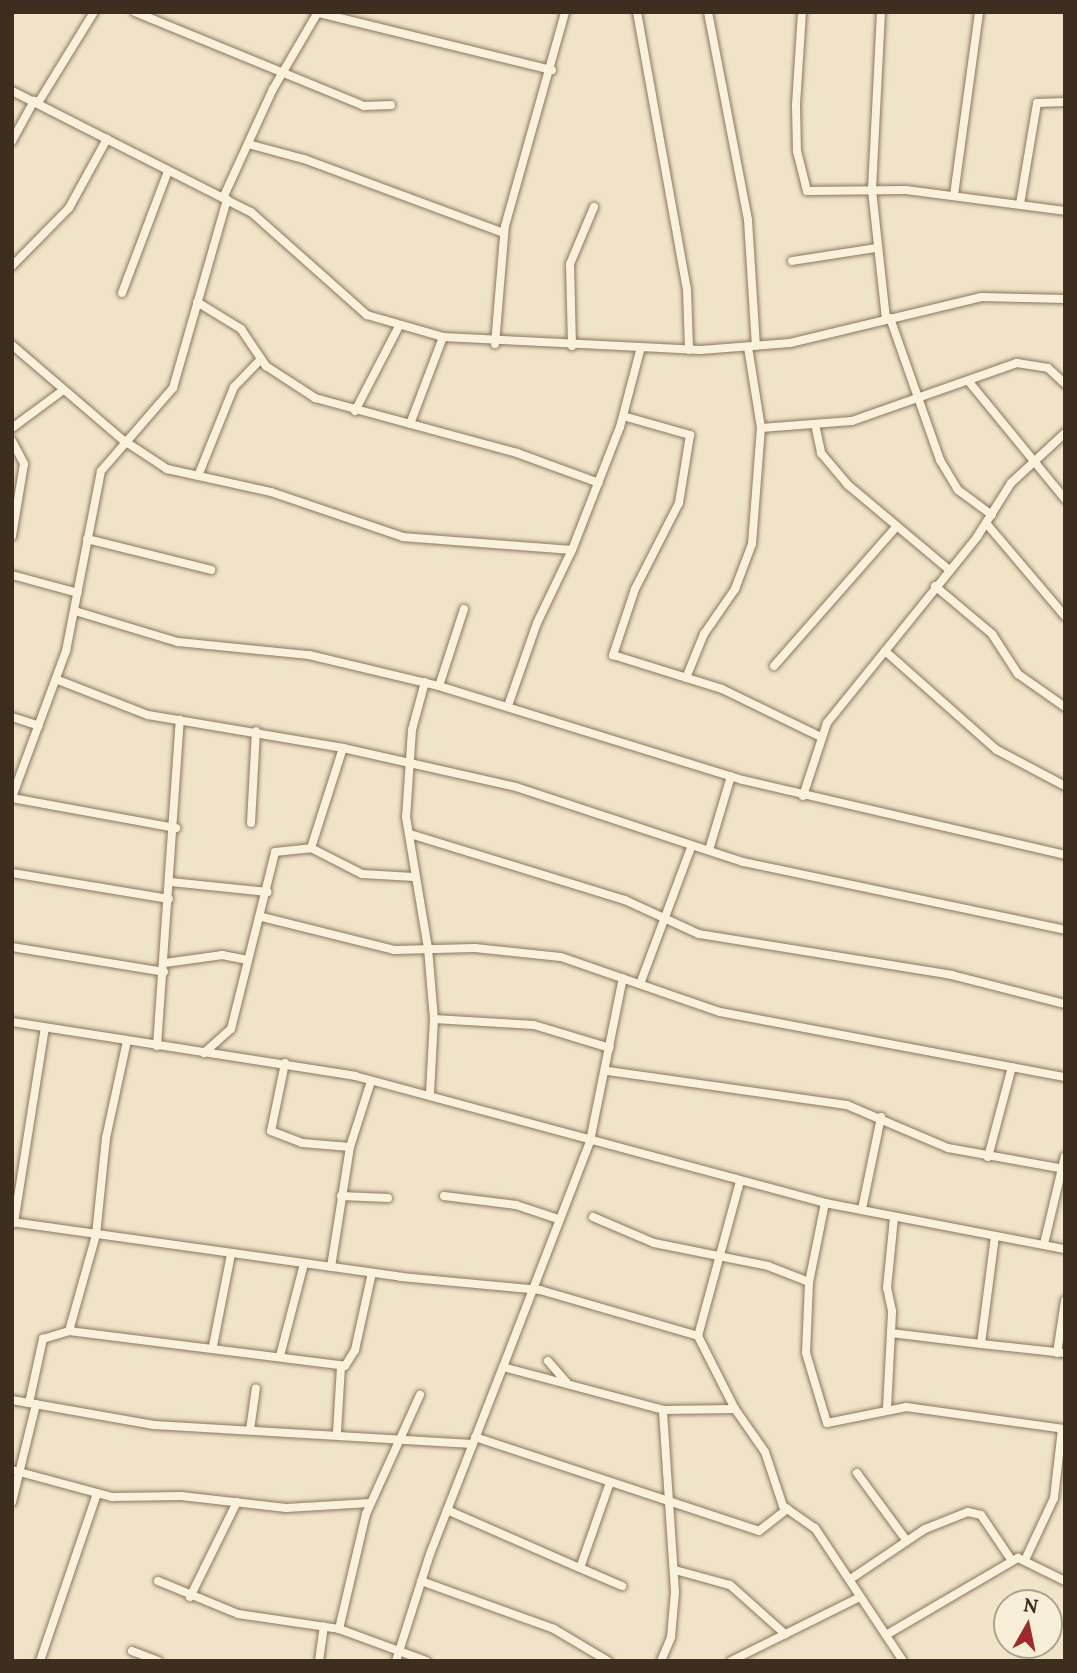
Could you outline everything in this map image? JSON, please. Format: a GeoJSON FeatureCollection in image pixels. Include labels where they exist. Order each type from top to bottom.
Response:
{"type":"FeatureCollection","features":[{"type":"Feature","properties":{"kind":"street"},"geometry":{"type":"LineString","coordinates":[[12,141],[94,12]]}},
{"type":"Feature","properties":{"kind":"street"},"geometry":{"type":"LineString","coordinates":[[135,12],[281,75],[369,108],[390,105]]}},
{"type":"Feature","properties":{"kind":"street"},"geometry":{"type":"LineString","coordinates":[[176,828],[12,797],[58,680],[75,611],[101,471],[123,440],[173,388],[225,199],[281,75],[317,12],[552,70]]}},
{"type":"Feature","properties":{"kind":"street"},"geometry":{"type":"LineString","coordinates":[[495,344],[504,233],[552,70],[565,12]]}},
{"type":"Feature","properties":{"kind":"street"},"geometry":{"type":"LineString","coordinates":[[637,12],[687,289],[689,350]]}},
{"type":"Feature","properties":{"kind":"street"},"geometry":{"type":"LineString","coordinates":[[686,678],[704,634],[735,589],[752,544],[761,428],[752,346],[748,220],[708,12]]}},
{"type":"Feature","properties":{"kind":"street"},"geometry":{"type":"LineString","coordinates":[[802,12],[796,105],[804,188],[818,195],[872,190],[954,195],[1065,211]]}},
{"type":"Feature","properties":{"kind":"street"},"geometry":{"type":"LineString","coordinates":[[881,12],[872,190],[876,248],[888,319],[915,397],[958,491],[989,519],[1065,616]]}},
{"type":"Feature","properties":{"kind":"street"},"geometry":{"type":"LineString","coordinates":[[954,195],[979,12]]}},
{"type":"Feature","properties":{"kind":"street"},"geometry":{"type":"LineString","coordinates":[[12,91],[225,199],[272,226],[367,315],[398,328],[443,337],[495,344],[640,351],[689,350],[752,346],[981,297],[1065,299]]}},
{"type":"Feature","properties":{"kind":"street"},"geometry":{"type":"LineString","coordinates":[[1020,204],[1037,103],[1065,102]]}},
{"type":"Feature","properties":{"kind":"street"},"geometry":{"type":"LineString","coordinates":[[12,267],[69,208],[107,139]]}},
{"type":"Feature","properties":{"kind":"street"},"geometry":{"type":"LineString","coordinates":[[248,144],[304,159],[504,233]]}},
{"type":"Feature","properties":{"kind":"street"},"geometry":{"type":"LineString","coordinates":[[122,293],[168,171]]}},
{"type":"Feature","properties":{"kind":"street"},"geometry":{"type":"LineString","coordinates":[[572,346],[570,264],[594,207]]}},
{"type":"Feature","properties":{"kind":"street"},"geometry":{"type":"LineString","coordinates":[[792,261],[876,248]]}},
{"type":"Feature","properties":{"kind":"street"},"geometry":{"type":"LineString","coordinates":[[197,302],[242,329],[261,359],[305,393],[355,411],[517,453],[599,483]]}},
{"type":"Feature","properties":{"kind":"street"},"geometry":{"type":"LineString","coordinates":[[355,411],[398,328]]}},
{"type":"Feature","properties":{"kind":"street"},"geometry":{"type":"LineString","coordinates":[[410,424],[443,337]]}},
{"type":"Feature","properties":{"kind":"street"},"geometry":{"type":"LineString","coordinates":[[12,345],[62,391],[152,461],[198,477],[271,492],[403,537],[572,550]]}},
{"type":"Feature","properties":{"kind":"street"},"geometry":{"type":"LineString","coordinates":[[509,704],[537,623],[572,550],[599,483],[640,351]]}},
{"type":"Feature","properties":{"kind":"street"},"geometry":{"type":"LineString","coordinates":[[198,477],[234,387],[261,359]]}},
{"type":"Feature","properties":{"kind":"street"},"geometry":{"type":"LineString","coordinates":[[761,428],[852,421],[915,397],[970,383],[1024,362],[1048,368],[1065,384]]}},
{"type":"Feature","properties":{"kind":"street"},"geometry":{"type":"LineString","coordinates":[[970,383],[1037,460],[1065,499]]}},
{"type":"Feature","properties":{"kind":"street"},"geometry":{"type":"LineString","coordinates":[[12,428],[62,391]]}},
{"type":"Feature","properties":{"kind":"street"},"geometry":{"type":"LineString","coordinates":[[622,416],[690,435],[679,503],[635,589],[613,653],[785,716],[819,736]]}},
{"type":"Feature","properties":{"kind":"street"},"geometry":{"type":"LineString","coordinates":[[815,424],[826,460],[896,527],[948,569]]}},
{"type":"Feature","properties":{"kind":"street"},"geometry":{"type":"LineString","coordinates":[[803,796],[819,736],[989,519],[1011,483],[1065,433]]}},
{"type":"Feature","properties":{"kind":"street"},"geometry":{"type":"LineString","coordinates":[[12,441],[24,464],[12,536]]}},
{"type":"Feature","properties":{"kind":"street"},"geometry":{"type":"LineString","coordinates":[[774,666],[896,527]]}},
{"type":"Feature","properties":{"kind":"street"},"geometry":{"type":"LineString","coordinates":[[87,538],[211,570]]}},
{"type":"Feature","properties":{"kind":"street"},"geometry":{"type":"LineString","coordinates":[[12,575],[78,593]]}},
{"type":"Feature","properties":{"kind":"street"},"geometry":{"type":"LineString","coordinates":[[935,586],[992,634],[1018,674],[1065,708]]}},
{"type":"Feature","properties":{"kind":"street"},"geometry":{"type":"LineString","coordinates":[[439,686],[464,609]]}},
{"type":"Feature","properties":{"kind":"street"},"geometry":{"type":"LineString","coordinates":[[75,611],[178,642],[309,656],[425,682],[509,704],[731,776],[803,796],[1065,855]]}},
{"type":"Feature","properties":{"kind":"street"},"geometry":{"type":"LineString","coordinates":[[885,652],[997,750],[1065,786]]}},
{"type":"Feature","properties":{"kind":"street"},"geometry":{"type":"LineString","coordinates":[[58,680],[148,715],[343,748],[409,766],[516,787],[709,850],[1065,930]]}},
{"type":"Feature","properties":{"kind":"street"},"geometry":{"type":"LineString","coordinates":[[425,682],[409,766],[410,834],[428,947],[434,1019],[430,1094]]}},
{"type":"Feature","properties":{"kind":"street"},"geometry":{"type":"LineString","coordinates":[[12,717],[39,726]]}},
{"type":"Feature","properties":{"kind":"street"},"geometry":{"type":"LineString","coordinates":[[157,1046],[176,828],[180,720]]}},
{"type":"Feature","properties":{"kind":"street"},"geometry":{"type":"LineString","coordinates":[[251,823],[256,732]]}},
{"type":"Feature","properties":{"kind":"street"},"geometry":{"type":"LineString","coordinates":[[311,848],[343,748]]}},
{"type":"Feature","properties":{"kind":"street"},"geometry":{"type":"LineString","coordinates":[[709,850],[731,776]]}},
{"type":"Feature","properties":{"kind":"street"},"geometry":{"type":"LineString","coordinates":[[410,834],[662,917],[699,934],[952,975],[1065,1004]]}},
{"type":"Feature","properties":{"kind":"street"},"geometry":{"type":"LineString","coordinates":[[640,984],[662,917],[692,845]]}},
{"type":"Feature","properties":{"kind":"street"},"geometry":{"type":"LineString","coordinates":[[204,1053],[232,1029],[247,960],[262,917],[277,850],[311,848],[362,874],[415,877]]}},
{"type":"Feature","properties":{"kind":"street"},"geometry":{"type":"LineString","coordinates":[[12,873],[169,900]]}},
{"type":"Feature","properties":{"kind":"street"},"geometry":{"type":"LineString","coordinates":[[171,882],[267,892]]}},
{"type":"Feature","properties":{"kind":"street"},"geometry":{"type":"LineString","coordinates":[[262,917],[367,946],[540,953],[720,1012],[1065,1077]]}},
{"type":"Feature","properties":{"kind":"street"},"geometry":{"type":"LineString","coordinates":[[12,947],[164,967],[222,955],[247,960]]}},
{"type":"Feature","properties":{"kind":"street"},"geometry":{"type":"LineString","coordinates":[[396,1661],[447,1510],[590,1141],[608,1071],[622,978]]}},
{"type":"Feature","properties":{"kind":"street"},"geometry":{"type":"LineString","coordinates":[[434,1019],[534,1025],[610,1048]]}},
{"type":"Feature","properties":{"kind":"street"},"geometry":{"type":"LineString","coordinates":[[12,1022],[157,1046],[285,1063],[371,1081],[430,1094],[590,1141],[825,1203],[1065,1249]]}},
{"type":"Feature","properties":{"kind":"street"},"geometry":{"type":"LineString","coordinates":[[45,1027],[13,1223],[372,1273],[532,1290],[698,1336]]}},
{"type":"Feature","properties":{"kind":"street"},"geometry":{"type":"LineString","coordinates":[[69,1331],[96,1235],[106,1138],[127,1041]]}},
{"type":"Feature","properties":{"kind":"street"},"geometry":{"type":"LineString","coordinates":[[285,1063],[271,1131],[302,1143],[350,1147]]}},
{"type":"Feature","properties":{"kind":"street"},"geometry":{"type":"LineString","coordinates":[[988,1157],[1012,1067]]}},
{"type":"Feature","properties":{"kind":"street"},"geometry":{"type":"LineString","coordinates":[[608,1071],[847,1105],[881,1117],[948,1148],[1064,1168]]}},
{"type":"Feature","properties":{"kind":"street"},"geometry":{"type":"LineString","coordinates":[[331,1267],[350,1147],[371,1081]]}},
{"type":"Feature","properties":{"kind":"street"},"geometry":{"type":"LineString","coordinates":[[862,1209],[881,1117]]}},
{"type":"Feature","properties":{"kind":"street"},"geometry":{"type":"LineString","coordinates":[[1044,1244],[1065,1156]]}},
{"type":"Feature","properties":{"kind":"street"},"geometry":{"type":"LineString","coordinates":[[740,1181],[722,1256],[698,1336],[734,1409],[765,1452],[788,1509],[815,1528],[852,1578],[860,1597],[901,1658],[890,1661]]}},
{"type":"Feature","properties":{"kind":"street"},"geometry":{"type":"LineString","coordinates":[[341,1196],[388,1198]]}},
{"type":"Feature","properties":{"kind":"street"},"geometry":{"type":"LineString","coordinates":[[444,1196],[516,1205],[558,1219]]}},
{"type":"Feature","properties":{"kind":"street"},"geometry":{"type":"LineString","coordinates":[[825,1203],[809,1282],[806,1353],[824,1420],[832,1424],[887,1408],[1063,1429],[1054,1498],[1025,1560]]}},
{"type":"Feature","properties":{"kind":"street"},"geometry":{"type":"LineString","coordinates":[[593,1217],[654,1244],[722,1256],[809,1282]]}},
{"type":"Feature","properties":{"kind":"street"},"geometry":{"type":"LineString","coordinates":[[887,1408],[891,1333],[887,1288],[894,1218]]}},
{"type":"Feature","properties":{"kind":"street"},"geometry":{"type":"LineString","coordinates":[[981,1344],[995,1236]]}},
{"type":"Feature","properties":{"kind":"street"},"geometry":{"type":"LineString","coordinates":[[213,1346],[231,1254]]}},
{"type":"Feature","properties":{"kind":"street"},"geometry":{"type":"LineString","coordinates":[[280,1356],[304,1264]]}},
{"type":"Feature","properties":{"kind":"street"},"geometry":{"type":"LineString","coordinates":[[337,1432],[341,1366],[355,1350],[372,1273]]}},
{"type":"Feature","properties":{"kind":"street"},"geometry":{"type":"LineString","coordinates":[[891,1333],[1061,1353],[1065,1301]]}},
{"type":"Feature","properties":{"kind":"street"},"geometry":{"type":"LineString","coordinates":[[12,1502],[22,1472],[43,1339],[69,1331],[213,1346],[341,1366]]}},
{"type":"Feature","properties":{"kind":"street"},"geometry":{"type":"LineString","coordinates":[[548,1361],[568,1384]]}},
{"type":"Feature","properties":{"kind":"street"},"geometry":{"type":"LineString","coordinates":[[503,1367],[663,1410],[734,1409]]}},
{"type":"Feature","properties":{"kind":"street"},"geometry":{"type":"LineString","coordinates":[[250,1430],[256,1388]]}},
{"type":"Feature","properties":{"kind":"street"},"geometry":{"type":"LineString","coordinates":[[339,1629],[370,1503],[419,1395]]}},
{"type":"Feature","properties":{"kind":"street"},"geometry":{"type":"LineString","coordinates":[[12,1400],[115,1421],[474,1440],[608,1485],[671,1501],[759,1531],[788,1509]]}},
{"type":"Feature","properties":{"kind":"street"},"geometry":{"type":"LineString","coordinates":[[661,1661],[671,1637],[675,1570],[663,1410]]}},
{"type":"Feature","properties":{"kind":"street"},"geometry":{"type":"LineString","coordinates":[[12,1470],[97,1494],[237,1502],[286,1508],[370,1503]]}},
{"type":"Feature","properties":{"kind":"street"},"geometry":{"type":"LineString","coordinates":[[857,1473],[906,1540]]}},
{"type":"Feature","properties":{"kind":"street"},"geometry":{"type":"LineString","coordinates":[[580,1568],[608,1485]]}},
{"type":"Feature","properties":{"kind":"street"},"geometry":{"type":"LineString","coordinates":[[40,1661],[97,1494]]}},
{"type":"Feature","properties":{"kind":"street"},"geometry":{"type":"LineString","coordinates":[[190,1597],[237,1502]]}},
{"type":"Feature","properties":{"kind":"street"},"geometry":{"type":"LineString","coordinates":[[447,1510],[622,1586]]}},
{"type":"Feature","properties":{"kind":"street"},"geometry":{"type":"LineString","coordinates":[[852,1578],[906,1540],[972,1512],[987,1522],[1012,1561]]}},
{"type":"Feature","properties":{"kind":"street"},"geometry":{"type":"LineString","coordinates":[[886,1635],[1012,1561],[1025,1560],[1036,1571],[1065,1581]]}},
{"type":"Feature","properties":{"kind":"street"},"geometry":{"type":"LineString","coordinates":[[675,1570],[730,1584],[785,1634]]}},
{"type":"Feature","properties":{"kind":"street"},"geometry":{"type":"LineString","coordinates":[[158,1581],[190,1597],[238,1614],[339,1629],[426,1661]]}},
{"type":"Feature","properties":{"kind":"street"},"geometry":{"type":"LineString","coordinates":[[421,1581],[554,1629],[608,1661]]}},
{"type":"Feature","properties":{"kind":"street"},"geometry":{"type":"LineString","coordinates":[[731,1661],[860,1597]]}},
{"type":"Feature","properties":{"kind":"street"},"geometry":{"type":"LineString","coordinates":[[319,1661],[324,1626]]}},
{"type":"Feature","properties":{"kind":"street"},"geometry":{"type":"LineString","coordinates":[[132,1651],[158,1661]]}}]}
